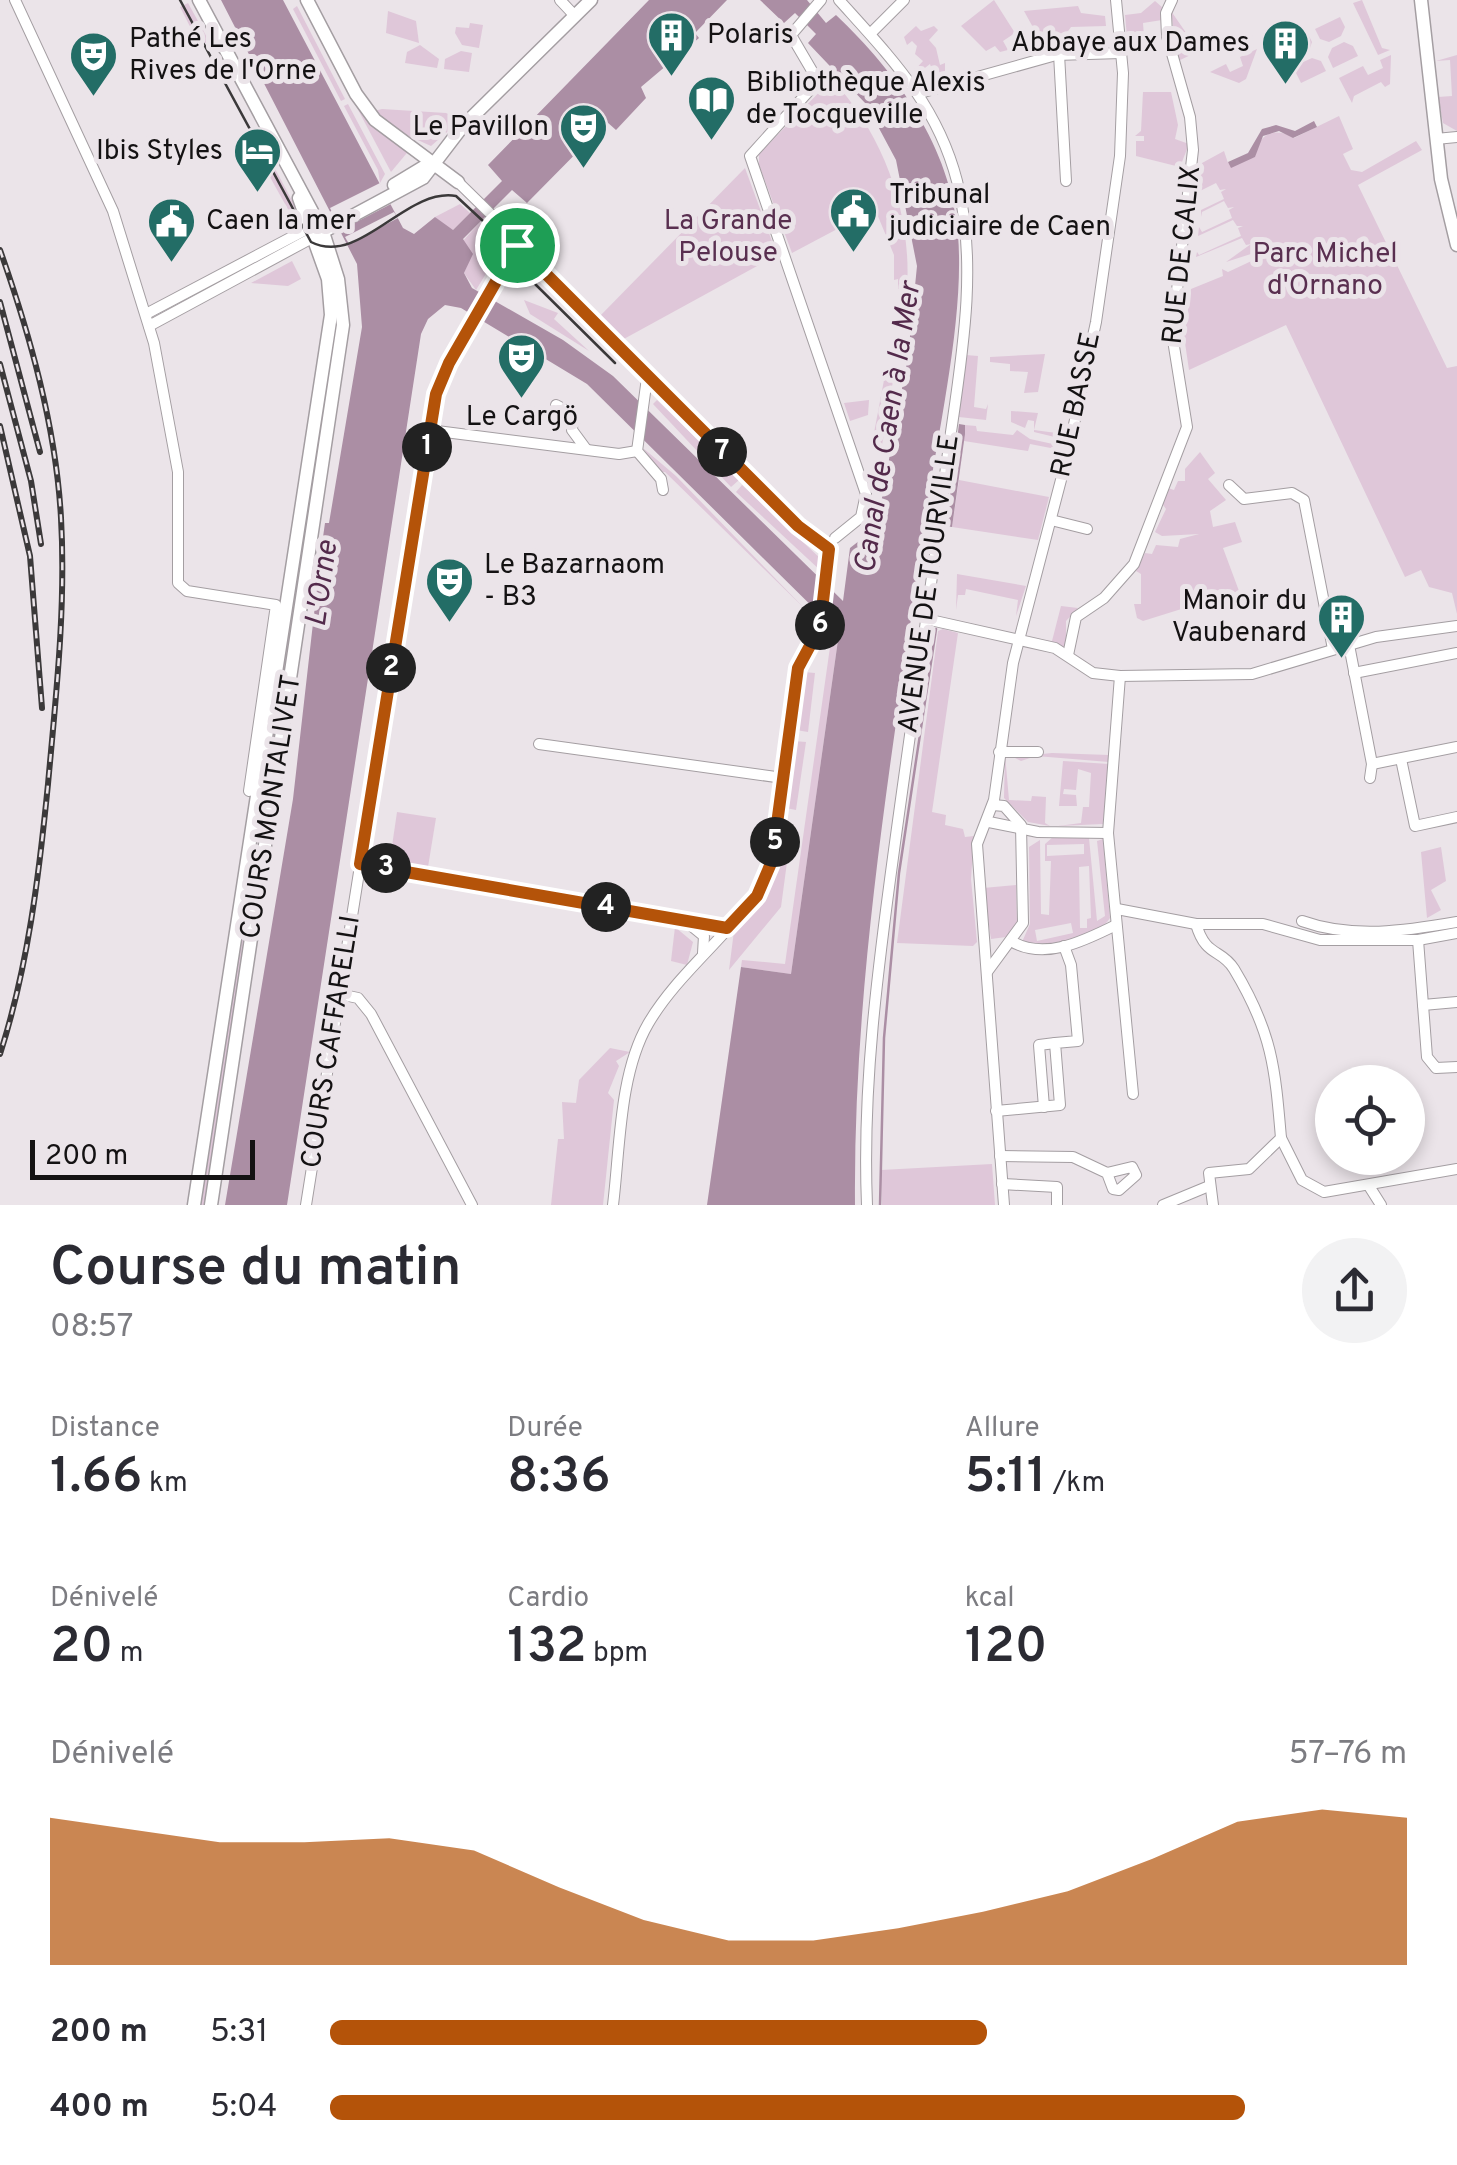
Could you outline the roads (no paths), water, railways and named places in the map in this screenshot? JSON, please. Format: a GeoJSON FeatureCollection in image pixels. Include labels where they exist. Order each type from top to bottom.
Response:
{"type":"FeatureCollection","features":[{"type":"Feature","properties":{"kind":"main road"},"geometry":{"type":"LineString","coordinates":[[199,0],[296,184],[316,230],[418,181],[591,0]]}},
{"type":"Feature","properties":{"kind":"main road"},"geometry":{"type":"LineString","coordinates":[[306,0],[362,104],[386,130],[458,182]]}},
{"type":"Feature","properties":{"kind":"main road"},"geometry":{"type":"LineString","coordinates":[[1421,0],[1436,139],[1457,245]]}},
{"type":"Feature","properties":{"kind":"main road","name":"COURS MONTALIVET"},"geometry":{"type":"LineString","coordinates":[[194,1205],[327,347],[330,291],[316,230]]}},
{"type":"Feature","properties":{"kind":"main road","name":"COURS MONTALIVET"},"geometry":{"type":"LineString","coordinates":[[211,1205],[340,364],[342,303],[316,230]]}},
{"type":"Feature","properties":{"kind":"street"},"geometry":{"type":"LineString","coordinates":[[15,0],[96,172],[149,326],[316,230]]}},
{"type":"Feature","properties":{"kind":"street"},"geometry":{"type":"LineString","coordinates":[[560,0],[575,16]]}},
{"type":"Feature","properties":{"kind":"street"},"geometry":{"type":"LineString","coordinates":[[820,0],[792,31],[819,78],[750,156],[867,497],[865,512],[832,544]]}},
{"type":"Feature","properties":{"kind":"street","name":"AVENUE DE TOURVILLE"},"geometry":{"type":"LineString","coordinates":[[839,0],[920,93],[956,179],[967,265],[926,619],[877,986],[867,1117],[867,1205]]}},
{"type":"Feature","properties":{"kind":"street"},"geometry":{"type":"LineString","coordinates":[[871,33],[904,0]]}},
{"type":"Feature","properties":{"kind":"street","name":"RUE BASSE"},"geometry":{"type":"LineString","coordinates":[[1004,1205],[976,860],[978,839],[989,822],[987,812],[993,805],[1019,639],[1089,359],[1120,156],[1121,54],[1116,0]]}},
{"type":"Feature","properties":{"kind":"street","name":"RUE DE CALIX"},"geometry":{"type":"LineString","coordinates":[[1068,655],[1076,617],[1104,598],[1134,564],[1189,431],[1172,346],[1192,136],[1168,36],[1166,14],[1172,0]]}},
{"type":"Feature","properties":{"kind":"street"},"geometry":{"type":"LineString","coordinates":[[1059,54],[1066,181]]}},
{"type":"Feature","properties":{"kind":"street"},"geometry":{"type":"LineString","coordinates":[[920,93],[1059,54],[1121,54]]}},
{"type":"Feature","properties":{"kind":"street"},"geometry":{"type":"LineString","coordinates":[[1436,139],[1457,137]]}},
{"type":"Feature","properties":{"kind":"street"},"geometry":{"type":"LineString","coordinates":[[458,182],[647,378],[798,526],[820,539],[826,533],[832,544],[822,614],[798,668],[768,875],[757,896],[663,1002],[638,1046],[612,1205]]}},
{"type":"Feature","properties":{"kind":"street"},"geometry":{"type":"LineString","coordinates":[[146,314],[316,230]]}},
{"type":"Feature","properties":{"kind":"street","name":"COURS CAFFARELLI"},"geometry":{"type":"LineString","coordinates":[[306,1205],[429,430],[441,381],[517,245]]}},
{"type":"Feature","properties":{"kind":"street","name":"COURS MONTALIVET"},"geometry":{"type":"LineString","coordinates":[[149,326],[175,447],[178,583],[187,592],[276,605],[249,791]]}},
{"type":"Feature","properties":{"kind":"street"},"geometry":{"type":"LineString","coordinates":[[647,378],[637,452],[661,480],[663,490]]}},
{"type":"Feature","properties":{"kind":"street"},"geometry":{"type":"LineString","coordinates":[[556,405],[572,414],[572,430],[586,450]]}},
{"type":"Feature","properties":{"kind":"street"},"geometry":{"type":"LineString","coordinates":[[429,430],[586,450],[637,452]]}},
{"type":"Feature","properties":{"kind":"street"},"geometry":{"type":"LineString","coordinates":[[1229,486],[1244,499],[1292,493],[1304,500],[1334,649]]}},
{"type":"Feature","properties":{"kind":"street"},"geometry":{"type":"LineString","coordinates":[[1051,520],[1087,529]]}},
{"type":"Feature","properties":{"kind":"street"},"geometry":{"type":"LineString","coordinates":[[926,619],[1019,639],[1068,655],[1093,673],[1120,676],[1252,674],[1394,633],[1457,626]]}},
{"type":"Feature","properties":{"kind":"street"},"geometry":{"type":"LineString","coordinates":[[1348,644],[1372,764],[1370,778]]}},
{"type":"Feature","properties":{"kind":"street"},"geometry":{"type":"LineString","coordinates":[[1354,673],[1457,653]]}},
{"type":"Feature","properties":{"kind":"street"},"geometry":{"type":"LineString","coordinates":[[1120,676],[1108,833],[1132,1094]]}},
{"type":"Feature","properties":{"kind":"street"},"geometry":{"type":"LineString","coordinates":[[539,744],[784,778]]}},
{"type":"Feature","properties":{"kind":"street"},"geometry":{"type":"LineString","coordinates":[[1372,764],[1457,747]]}},
{"type":"Feature","properties":{"kind":"street"},"geometry":{"type":"LineString","coordinates":[[999,752],[1038,752]]}},
{"type":"Feature","properties":{"kind":"street"},"geometry":{"type":"LineString","coordinates":[[1401,758],[1416,826],[1457,817]]}},
{"type":"Feature","properties":{"kind":"street"},"geometry":{"type":"LineString","coordinates":[[986,973],[1023,923],[1021,826],[1000,804],[993,805]]}},
{"type":"Feature","properties":{"kind":"street"},"geometry":{"type":"LineString","coordinates":[[1003,824],[1008,812]]}},
{"type":"Feature","properties":{"kind":"street"},"geometry":{"type":"LineString","coordinates":[[989,822],[1038,832],[1108,833]]}},
{"type":"Feature","properties":{"kind":"street"},"geometry":{"type":"LineString","coordinates":[[1022,852],[1038,832]]}},
{"type":"Feature","properties":{"kind":"street"},"geometry":{"type":"LineString","coordinates":[[360,864],[727,928]]}},
{"type":"Feature","properties":{"kind":"street"},"geometry":{"type":"LineString","coordinates":[[1117,909],[1196,924],[1263,924],[1320,940],[1418,940],[1457,933]]}},
{"type":"Feature","properties":{"kind":"street"},"geometry":{"type":"LineString","coordinates":[[678,919],[704,936],[702,957]]}},
{"type":"Feature","properties":{"kind":"street"},"geometry":{"type":"LineString","coordinates":[[1302,922],[1336,930],[1381,932],[1457,922]]}},
{"type":"Feature","properties":{"kind":"street"},"geometry":{"type":"LineString","coordinates":[[1196,924],[1207,951],[1232,966],[1266,1026],[1276,1076],[1281,1138],[1308,1186],[1324,1192],[1457,1169]]}},
{"type":"Feature","properties":{"kind":"street"},"geometry":{"type":"LineString","coordinates":[[981,938],[990,947],[1006,945],[1029,951],[1064,946],[1116,925]]}},
{"type":"Feature","properties":{"kind":"street"},"geometry":{"type":"LineString","coordinates":[[1418,940],[1430,1064],[1457,1068]]}},
{"type":"Feature","properties":{"kind":"street"},"geometry":{"type":"LineString","coordinates":[[996,1111],[1060,1105],[1055,1043],[1078,1041],[1071,965],[1064,946]]}},
{"type":"Feature","properties":{"kind":"street"},"geometry":{"type":"LineString","coordinates":[[339,994],[358,998],[371,1014],[472,1205]]}},
{"type":"Feature","properties":{"kind":"street"},"geometry":{"type":"LineString","coordinates":[[1423,1005],[1457,1002]]}},
{"type":"Feature","properties":{"kind":"street"},"geometry":{"type":"LineString","coordinates":[[1213,1205],[1209,1174],[1249,1169],[1281,1138]]}},
{"type":"Feature","properties":{"kind":"street"},"geometry":{"type":"LineString","coordinates":[[1000,1156],[1073,1157],[1107,1174]]}},
{"type":"Feature","properties":{"kind":"street"},"geometry":{"type":"LineString","coordinates":[[1002,1184],[1060,1184],[1057,1204]]}},
{"type":"Feature","properties":{"kind":"street"},"geometry":{"type":"LineString","coordinates":[[1163,1205],[1209,1186]]}},
{"type":"Feature","properties":{"kind":"street"},"geometry":{"type":"LineString","coordinates":[[1369,1186],[1382,1205]]}},
{"type":"Feature","properties":{"kind":"water","name":"L'Orne"},"geometry":{"type":"Polygon","coordinates":[[[221,0],[283,0],[403,228],[414,234],[435,217],[453,230],[502,181],[488,165],[649,0],[727,0],[695,33],[699,38],[641,87],[646,98],[616,130],[607,122],[527,203],[512,190],[463,239],[473,254],[464,273],[472,288],[563,340],[613,376],[843,601],[850,548],[873,530],[879,514],[908,356],[917,266],[896,160],[866,104],[808,43],[816,34],[795,13],[784,23],[760,0],[807,0],[826,23],[836,15],[900,87],[932,142],[945,172],[958,235],[957,304],[877,865],[861,1035],[855,1205],[707,1205],[741,967],[791,974],[839,633],[587,384],[461,308],[445,305],[428,319],[421,334],[287,1205],[225,1205],[293,799],[325,523],[329,523],[362,327],[357,264],[221,0]]]}},
{"type":"Feature","properties":{"kind":"water"},"geometry":{"type":"Polygon","coordinates":[[[1314,121],[1317,127],[1293,138],[1279,131],[1263,136],[1255,157],[1231,168],[1228,162],[1248,153],[1262,129],[1276,125],[1295,131],[1314,121]]]}},
{"type":"Feature","properties":{"kind":"water"},"geometry":{"type":"Polygon","coordinates":[[[959,424],[965,425],[965,434],[952,527],[946,526],[959,424]]]}},
{"type":"Feature","properties":{"kind":"waterway"},"geometry":{"type":"LineString","coordinates":[[880,1205],[884,1038],[899,873],[936,629]]}},
{"type":"Feature","properties":{"kind":"tram line"},"geometry":{"type":"LineString","coordinates":[[180,0],[311,242],[329,247],[347,244],[419,203],[437,196],[456,196],[497,234],[531,280],[615,363]]}},
{"type":"Feature","properties":{"kind":"railway"},"geometry":{"type":"LineString","coordinates":[[0,250],[31,348],[47,416],[58,484],[62,551],[59,651],[41,852],[25,954],[0,1054]]}},
{"type":"Feature","properties":{"kind":"railway"},"geometry":{"type":"LineString","coordinates":[[0,302],[40,452]]}},
{"type":"Feature","properties":{"kind":"railway"},"geometry":{"type":"LineString","coordinates":[[0,364],[31,481],[41,544]]}},
{"type":"Feature","properties":{"kind":"railway"},"geometry":{"type":"LineString","coordinates":[[0,426],[30,556],[42,708]]}},
{"type":"Feature","properties":{"kind":"place","name":"Polaris"},"geometry":{"type":"Point","coordinates":[672,78]}},
{"type":"Feature","properties":{"kind":"place","name":"Abbaye aux Dames"},"geometry":{"type":"Point","coordinates":[1285,86]}},
{"type":"Feature","properties":{"kind":"place","name":"Pathé Les Rives de l'Orne"},"geometry":{"type":"Point","coordinates":[94,98]}},
{"type":"Feature","properties":{"kind":"place","name":"Bibliothèque Alexis de Tocqueville"},"geometry":{"type":"Point","coordinates":[711,142]}},
{"type":"Feature","properties":{"kind":"place","name":"Le Pavillon"},"geometry":{"type":"Point","coordinates":[584,170]}},
{"type":"Feature","properties":{"kind":"place","name":"Ibis Styles"},"geometry":{"type":"Point","coordinates":[258,194]}},
{"type":"Feature","properties":{"kind":"place","name":"Tribunal judiciaire de Caen"},"geometry":{"type":"Point","coordinates":[854,254]}},
{"type":"Feature","properties":{"kind":"place","name":"Caen la mer"},"geometry":{"type":"Point","coordinates":[171,264]}},
{"type":"Feature","properties":{"kind":"place","name":"Le Cargö"},"geometry":{"type":"Point","coordinates":[522,400]}},
{"type":"Feature","properties":{"kind":"place","name":"Le Bazarnaom - B3"},"geometry":{"type":"Point","coordinates":[449,624]}},
{"type":"Feature","properties":{"kind":"place","name":"Manoir du Vaubenard"},"geometry":{"type":"Point","coordinates":[1342,660]}},
{"type":"Feature","properties":{"kind":"park label","name":"La Grande Pelouse"},"geometry":{"type":"Point","coordinates":[728,238]}},
{"type":"Feature","properties":{"kind":"park label","name":"Parc Michel d'Ornano"},"geometry":{"type":"Point","coordinates":[1325,271]}},
{"type":"Feature","properties":{"kind":"water label","name":"Canal de Caen à la Mer"},"geometry":{"type":"Point","coordinates":[889,428]}}]}
